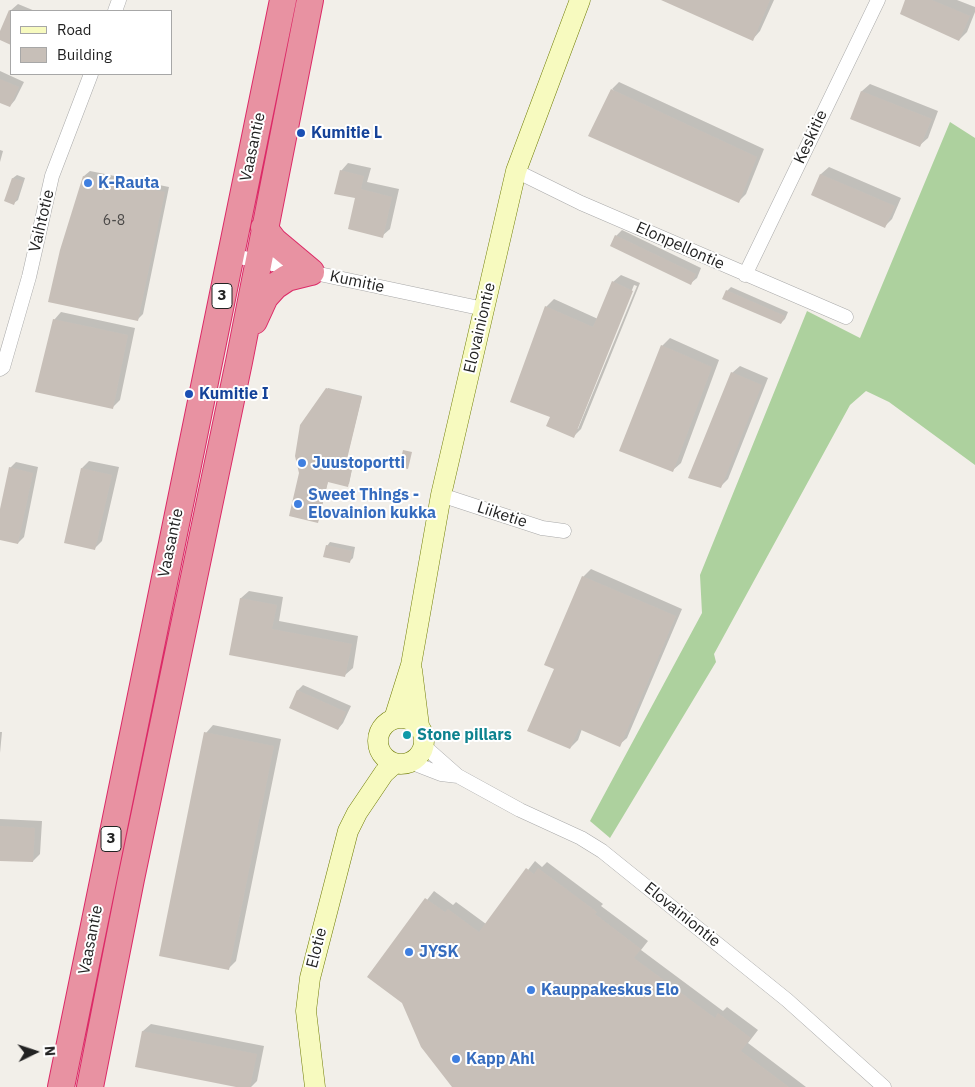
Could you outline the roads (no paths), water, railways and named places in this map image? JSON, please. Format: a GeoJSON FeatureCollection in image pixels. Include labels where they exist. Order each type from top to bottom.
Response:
{"type":"FeatureCollection","features":[{"type":"Feature","properties":{"kind":"highway","name":"Vaasantie"},"geometry":{"type":"LineString","coordinates":[[62,1087],[283,0]]}},
{"type":"Feature","properties":{"kind":"highway","name":"Vaasantie"},"geometry":{"type":"LineString","coordinates":[[90,1087],[132,869],[239,362],[257,261],[310,0]]}},
{"type":"Feature","properties":{"kind":"highway"},"geometry":{"type":"LineString","coordinates":[[264,228],[274,240],[311,272]]}},
{"type":"Feature","properties":{"kind":"highway"},"geometry":{"type":"LineString","coordinates":[[239,362],[265,297],[275,286],[287,278],[311,272]]}},
{"type":"Feature","properties":{"kind":"main road","name":"Elovainiontie"},"geometry":{"type":"LineString","coordinates":[[394,719],[411,665],[441,495],[516,170],[580,0]]}},
{"type":"Feature","properties":{"kind":"main road","name":"Elovainiontie"},"geometry":{"type":"LineString","coordinates":[[411,665],[419,726]]}},
{"type":"Feature","properties":{"kind":"main road"},"geometry":{"type":"LineString","coordinates":[[394,719],[408,719],[419,726],[424,736],[424,746],[419,756],[402,762],[386,757],[378,741],[381,730],[388,722],[394,719]]}},
{"type":"Feature","properties":{"kind":"main road","name":"Elotie"},"geometry":{"type":"LineString","coordinates":[[315,1087],[306,1011],[310,978],[348,831],[357,813],[380,748]]}},
{"type":"Feature","properties":{"kind":"main road","name":"Elotie"},"geometry":{"type":"LineString","coordinates":[[357,813],[384,773],[402,762]]}},
{"type":"Feature","properties":{"kind":"street","name":"Keskitie"},"geometry":{"type":"LineString","coordinates":[[745,274],[878,0]]}},
{"type":"Feature","properties":{"kind":"street","name":"Vaihtotie"},"geometry":{"type":"LineString","coordinates":[[0,369],[3,367],[29,277],[52,176],[91,75]]}},
{"type":"Feature","properties":{"kind":"street","name":"Elonpellontie"},"geometry":{"type":"LineString","coordinates":[[516,170],[581,203],[846,317]]}},
{"type":"Feature","properties":{"kind":"street","name":"Kumitie"},"geometry":{"type":"LineString","coordinates":[[230,255],[484,309]]}},
{"type":"Feature","properties":{"kind":"street","name":"Liiketie"},"geometry":{"type":"LineString","coordinates":[[441,495],[542,528],[564,531]]}},
{"type":"Feature","properties":{"kind":"street","name":"Elovainiontie"},"geometry":{"type":"LineString","coordinates":[[424,746],[458,776],[520,810],[581,838],[602,851],[788,1000],[884,1087]]}},
{"type":"Feature","properties":{"kind":"street","name":"Elovainiontie"},"geometry":{"type":"LineString","coordinates":[[402,762],[441,774],[458,776]]}},
{"type":"Feature","properties":{"kind":"place","name":"Kumitie L"},"geometry":{"type":"Point","coordinates":[301,133]}},
{"type":"Feature","properties":{"kind":"place","name":"K-Rauta"},"geometry":{"type":"Point","coordinates":[88,183]}},
{"type":"Feature","properties":{"kind":"place","name":"Kumitie I"},"geometry":{"type":"Point","coordinates":[189,394]}},
{"type":"Feature","properties":{"kind":"place","name":"Juustoportti"},"geometry":{"type":"Point","coordinates":[302,463]}},
{"type":"Feature","properties":{"kind":"place","name":"Sweet Things - Elovainion kukka"},"geometry":{"type":"Point","coordinates":[298,504]}},
{"type":"Feature","properties":{"kind":"place","name":"Stone pillars"},"geometry":{"type":"Point","coordinates":[407,735]}},
{"type":"Feature","properties":{"kind":"place","name":"JYSK"},"geometry":{"type":"Point","coordinates":[409,952]}},
{"type":"Feature","properties":{"kind":"place","name":"Kauppakeskus Elo"},"geometry":{"type":"Point","coordinates":[531,990]}},
{"type":"Feature","properties":{"kind":"place","name":"Kapp Ahl"},"geometry":{"type":"Point","coordinates":[456,1059]}}]}
